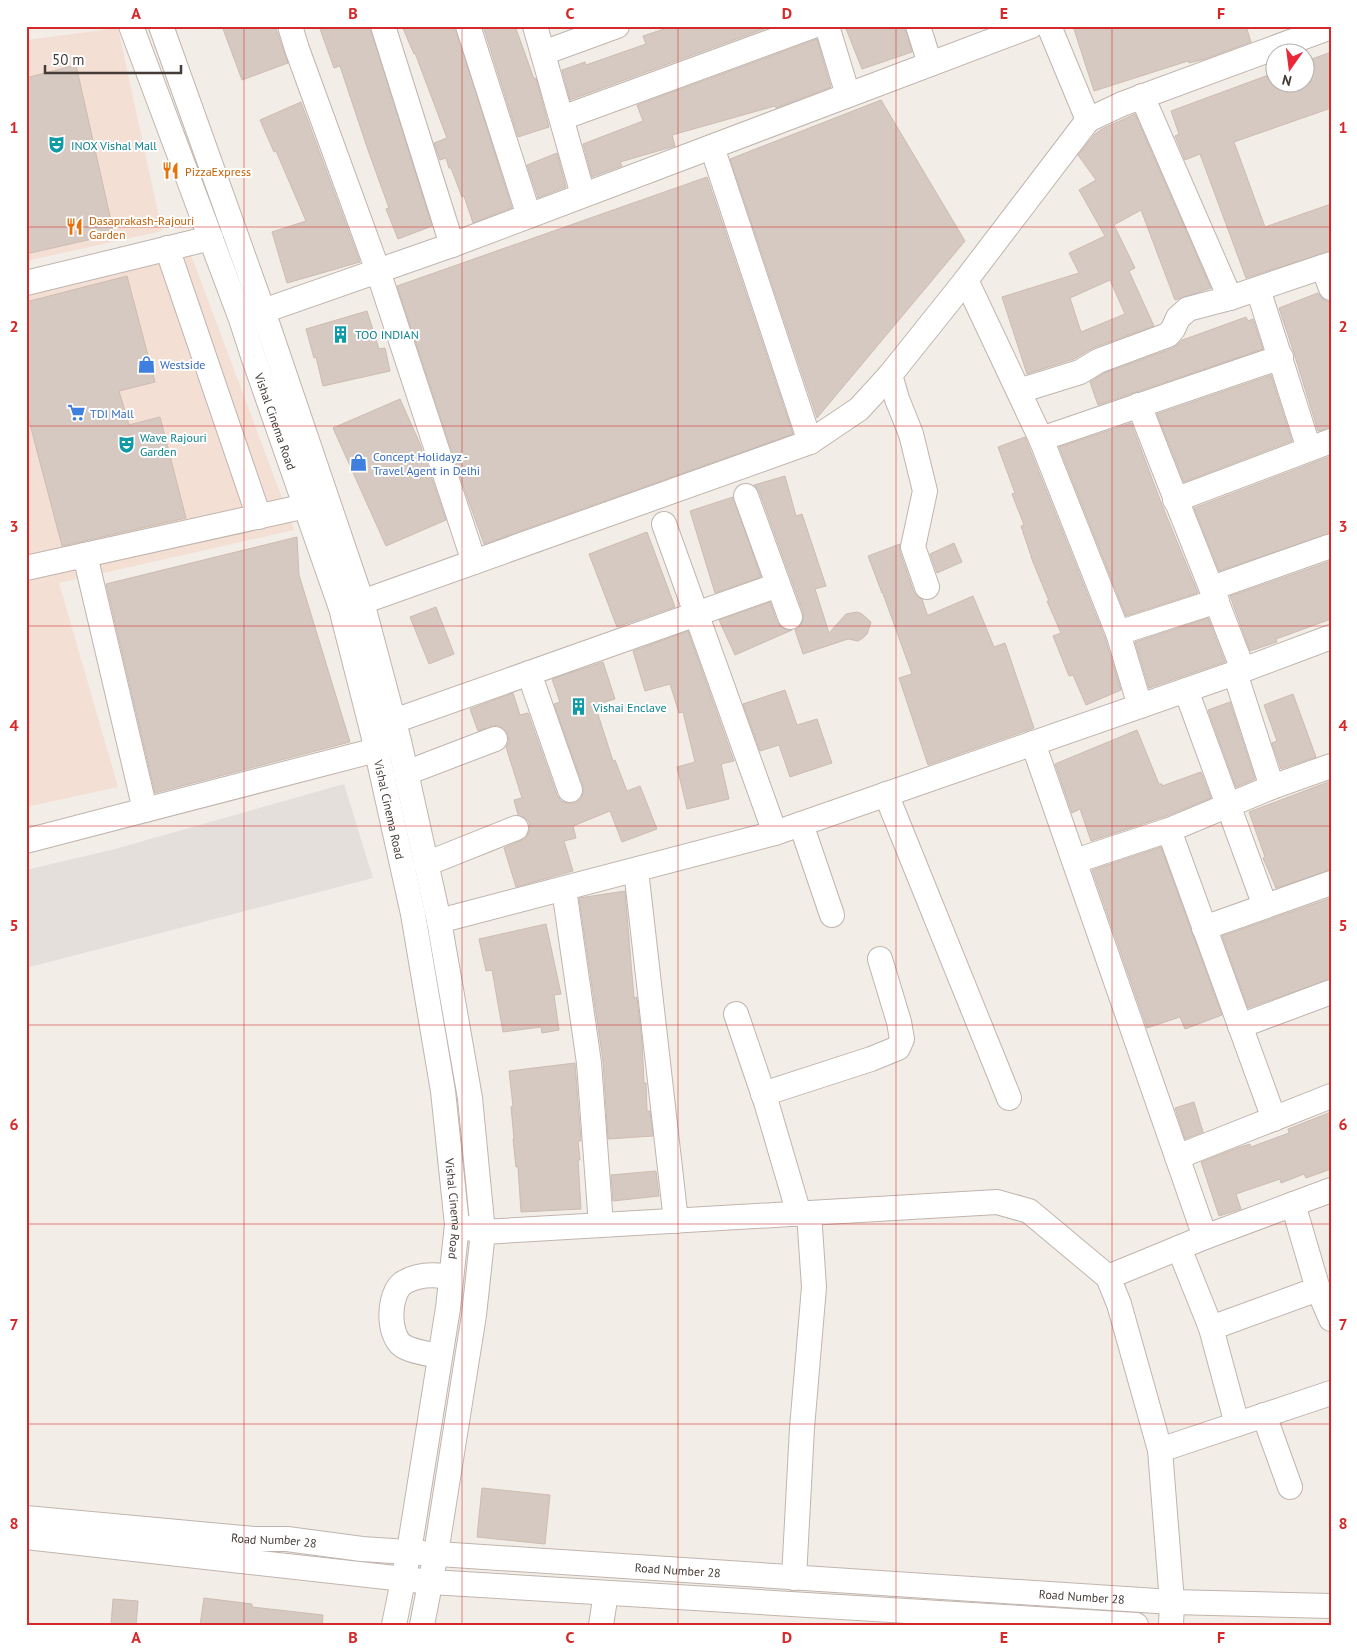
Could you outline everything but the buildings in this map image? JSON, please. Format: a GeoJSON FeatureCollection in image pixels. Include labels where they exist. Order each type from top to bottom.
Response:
{"type":"FeatureCollection","features":[{"type":"Feature","properties":{"kind":"street"},"geometry":{"type":"LineString","coordinates":[[290,26],[378,270],[474,562]]}},
{"type":"Feature","properties":{"kind":"street"},"geometry":{"type":"LineString","coordinates":[[383,26],[452,245]]}},
{"type":"Feature","properties":{"kind":"street"},"geometry":{"type":"LineString","coordinates":[[468,26],[529,216]]}},
{"type":"Feature","properties":{"kind":"street"},"geometry":{"type":"LineString","coordinates":[[536,26],[583,195]]}},
{"type":"Feature","properties":{"kind":"street"},"geometry":{"type":"LineString","coordinates":[[543,53],[618,26]]}},
{"type":"Feature","properties":{"kind":"street"},"geometry":{"type":"LineString","coordinates":[[562,118],[813,26]]}},
{"type":"Feature","properties":{"kind":"street"},"geometry":{"type":"LineString","coordinates":[[827,26],[848,95]]}},
{"type":"Feature","properties":{"kind":"street"},"geometry":{"type":"LineString","coordinates":[[918,26],[930,64]]}},
{"type":"Feature","properties":{"kind":"street"},"geometry":{"type":"LineString","coordinates":[[252,315],[452,245],[1030,26]]}},
{"type":"Feature","properties":{"kind":"street"},"geometry":{"type":"LineString","coordinates":[[1049,26],[1088,120]]}},
{"type":"Feature","properties":{"kind":"street"},"geometry":{"type":"LineString","coordinates":[[351,605],[810,442],[859,409],[890,375],[966,280],[1088,120],[1142,96],[1331,28]]}},
{"type":"Feature","properties":{"kind":"street"},"geometry":{"type":"LineString","coordinates":[[134,36],[163,32]]}},
{"type":"Feature","properties":{"kind":"street","name":"Vishal Cinema Road"},"geometry":{"type":"LineString","coordinates":[[163,32],[252,315],[396,731],[439,920],[470,1098],[483,1232],[474,1315],[436,1553],[422,1625]]}},
{"type":"Feature","properties":{"kind":"street","name":"Vishal Cinema Road"},"geometry":{"type":"LineString","coordinates":[[134,36],[211,238],[252,315],[306,506],[351,605],[376,750],[413,914],[444,1091],[457,1225],[440,1356],[409,1551],[394,1625]]}},
{"type":"Feature","properties":{"kind":"street"},"geometry":{"type":"LineString","coordinates":[[1142,96],[1230,298]]}},
{"type":"Feature","properties":{"kind":"street"},"geometry":{"type":"LineString","coordinates":[[712,146],[810,442]]}},
{"type":"Feature","properties":{"kind":"street"},"geometry":{"type":"LineString","coordinates":[[26,283],[211,238]]}},
{"type":"Feature","properties":{"kind":"street"},"geometry":{"type":"LineString","coordinates":[[167,248],[259,516]]}},
{"type":"Feature","properties":{"kind":"street"},"geometry":{"type":"LineString","coordinates":[[1019,391],[1080,372],[1098,361],[1168,335],[1174,329],[1178,318],[1188,309],[1258,289],[1328,273]]}},
{"type":"Feature","properties":{"kind":"street"},"geometry":{"type":"LineString","coordinates":[[966,280],[1041,439],[1118,634],[1140,706]]}},
{"type":"Feature","properties":{"kind":"street"},"geometry":{"type":"LineString","coordinates":[[1175,500],[1320,445],[1281,357],[1258,289]]}},
{"type":"Feature","properties":{"kind":"street"},"geometry":{"type":"LineString","coordinates":[[1041,439],[1281,357]]}},
{"type":"Feature","properties":{"kind":"street"},"geometry":{"type":"LineString","coordinates":[[890,375],[911,434],[925,491],[914,547],[927,587]]}},
{"type":"Feature","properties":{"kind":"street"},"geometry":{"type":"LineString","coordinates":[[1139,404],[1175,500],[1214,594],[1272,787]]}},
{"type":"Feature","properties":{"kind":"street"},"geometry":{"type":"LineString","coordinates":[[746,496],[790,617]]}},
{"type":"Feature","properties":{"kind":"street"},"geometry":{"type":"LineString","coordinates":[[26,568],[306,506]]}},
{"type":"Feature","properties":{"kind":"street"},"geometry":{"type":"LineString","coordinates":[[664,524],[774,833]]}},
{"type":"Feature","properties":{"kind":"street"},"geometry":{"type":"LineString","coordinates":[[1118,634],[1331,546]]}},
{"type":"Feature","properties":{"kind":"street"},"geometry":{"type":"LineString","coordinates":[[85,555],[145,810]]}},
{"type":"Feature","properties":{"kind":"street"},"geometry":{"type":"LineString","coordinates":[[26,841],[376,750],[396,731],[529,673],[778,585]]}},
{"type":"Feature","properties":{"kind":"street"},"geometry":{"type":"LineString","coordinates":[[439,920],[774,833],[1239,672],[1331,637]]}},
{"type":"Feature","properties":{"kind":"street"},"geometry":{"type":"LineString","coordinates":[[529,673],[570,790]]}},
{"type":"Feature","properties":{"kind":"street"},"geometry":{"type":"LineString","coordinates":[[1186,690],[1265,906]]}},
{"type":"Feature","properties":{"kind":"street"},"geometry":{"type":"LineString","coordinates":[[406,773],[496,739]]}},
{"type":"Feature","properties":{"kind":"street"},"geometry":{"type":"LineString","coordinates":[[1033,743],[1205,1237]]}},
{"type":"Feature","properties":{"kind":"street"},"geometry":{"type":"LineString","coordinates":[[1075,861],[1169,830],[1272,787],[1331,766]]}},
{"type":"Feature","properties":{"kind":"street"},"geometry":{"type":"LineString","coordinates":[[886,794],[1009,1098]]}},
{"type":"Feature","properties":{"kind":"street"},"geometry":{"type":"LineString","coordinates":[[801,824],[832,916]]}},
{"type":"Feature","properties":{"kind":"street"},"geometry":{"type":"LineString","coordinates":[[426,864],[516,828]]}},
{"type":"Feature","properties":{"kind":"street"},"geometry":{"type":"LineString","coordinates":[[1169,830],[1274,1119]]}},
{"type":"Feature","properties":{"kind":"street"},"geometry":{"type":"LineString","coordinates":[[636,870],[676,1221]]}},
{"type":"Feature","properties":{"kind":"street"},"geometry":{"type":"LineString","coordinates":[[1204,928],[1331,883]]}},
{"type":"Feature","properties":{"kind":"street"},"geometry":{"type":"LineString","coordinates":[[564,889],[588,1063],[601,1225]]}},
{"type":"Feature","properties":{"kind":"street"},"geometry":{"type":"LineString","coordinates":[[763,1094],[871,1059],[898,1048],[902,1039],[899,1022],[880,959]]}},
{"type":"Feature","properties":{"kind":"street"},"geometry":{"type":"LineString","coordinates":[[1240,1026],[1330,995]]}},
{"type":"Feature","properties":{"kind":"street"},"geometry":{"type":"LineString","coordinates":[[736,1014],[804,1213],[814,1287],[802,1428],[794,1578]]}},
{"type":"Feature","properties":{"kind":"street"},"geometry":{"type":"LineString","coordinates":[[1177,1157],[1331,1096]]}},
{"type":"Feature","properties":{"kind":"street"},"geometry":{"type":"LineString","coordinates":[[1108,1277],[1205,1237],[1331,1190]]}},
{"type":"Feature","properties":{"kind":"street"},"geometry":{"type":"LineString","coordinates":[[457,1225],[483,1232],[997,1202],[1029,1211],[1108,1277],[1118,1304],[1160,1450],[1172,1613]]}},
{"type":"Feature","properties":{"kind":"street"},"geometry":{"type":"LineString","coordinates":[[1292,1204],[1318,1289],[1331,1319]]}},
{"type":"Feature","properties":{"kind":"street"},"geometry":{"type":"LineString","coordinates":[[1179,1248],[1212,1328],[1237,1424]]}},
{"type":"Feature","properties":{"kind":"street"},"geometry":{"type":"LineString","coordinates":[[440,1356],[402,1346],[394,1335],[391,1323],[394,1293],[402,1284],[417,1277],[438,1274],[451,1277]]}},
{"type":"Feature","properties":{"kind":"street"},"geometry":{"type":"LineString","coordinates":[[1212,1328],[1318,1289]]}},
{"type":"Feature","properties":{"kind":"street"},"geometry":{"type":"LineString","coordinates":[[1160,1450],[1331,1393]]}},
{"type":"Feature","properties":{"kind":"street"},"geometry":{"type":"LineString","coordinates":[[1264,1415],[1290,1487]]}},
{"type":"Feature","properties":{"kind":"street","name":"Road Number 28"},"geometry":{"type":"LineString","coordinates":[[26,1518],[254,1539],[287,1540],[362,1549],[957,1588],[1172,1613],[1306,1615],[1331,1606]]}},
{"type":"Feature","properties":{"kind":"street","name":"Road Number 28"},"geometry":{"type":"LineString","coordinates":[[26,1537],[430,1582],[606,1592],[955,1619],[1136,1625]]}},
{"type":"Feature","properties":{"kind":"street"},"geometry":{"type":"LineString","coordinates":[[955,1619],[957,1588]]}},
{"type":"Feature","properties":{"kind":"street"},"geometry":{"type":"LineString","coordinates":[[601,1625],[606,1592]]}},
{"type":"Feature","properties":{"kind":"shaded area"},"geometry":{"type":"Polygon","coordinates":[[[118,28],[162,231],[26,261],[26,40],[118,28]]]}},
{"type":"Feature","properties":{"kind":"shaded area"},"geometry":{"type":"Polygon","coordinates":[[[191,255],[294,530],[59,583],[118,787],[26,807],[26,291],[191,255]]]}},
{"type":"Feature","properties":{"kind":"shaded area"},"geometry":{"type":"Polygon","coordinates":[[[344,784],[373,878],[26,968],[26,870],[115,849],[344,784]]]}},
{"type":"Feature","properties":{"kind":"place","name":"INOX Vishal Mall"},"geometry":{"type":"Point","coordinates":[57,145]}},
{"type":"Feature","properties":{"kind":"place","name":"PizzaExpress"},"geometry":{"type":"Point","coordinates":[171,171]}},
{"type":"Feature","properties":{"kind":"place","name":"Dasaprakash-Rajouri Garden"},"geometry":{"type":"Point","coordinates":[75,227]}},
{"type":"Feature","properties":{"kind":"place","name":"TOO INDIAN"},"geometry":{"type":"Point","coordinates":[341,334]}},
{"type":"Feature","properties":{"kind":"place","name":"Westside"},"geometry":{"type":"Point","coordinates":[146,364]}},
{"type":"Feature","properties":{"kind":"place","name":"TDI Mall"},"geometry":{"type":"Point","coordinates":[76,413]}},
{"type":"Feature","properties":{"kind":"place","name":"Wave Rajouri Garden"},"geometry":{"type":"Point","coordinates":[126,444]}},
{"type":"Feature","properties":{"kind":"place","name":"Concept Holidayz - Travel Agent in Delhi"},"geometry":{"type":"Point","coordinates":[359,463]}},
{"type":"Feature","properties":{"kind":"place","name":"Vishai Enclave"},"geometry":{"type":"Point","coordinates":[579,707]}}]}
